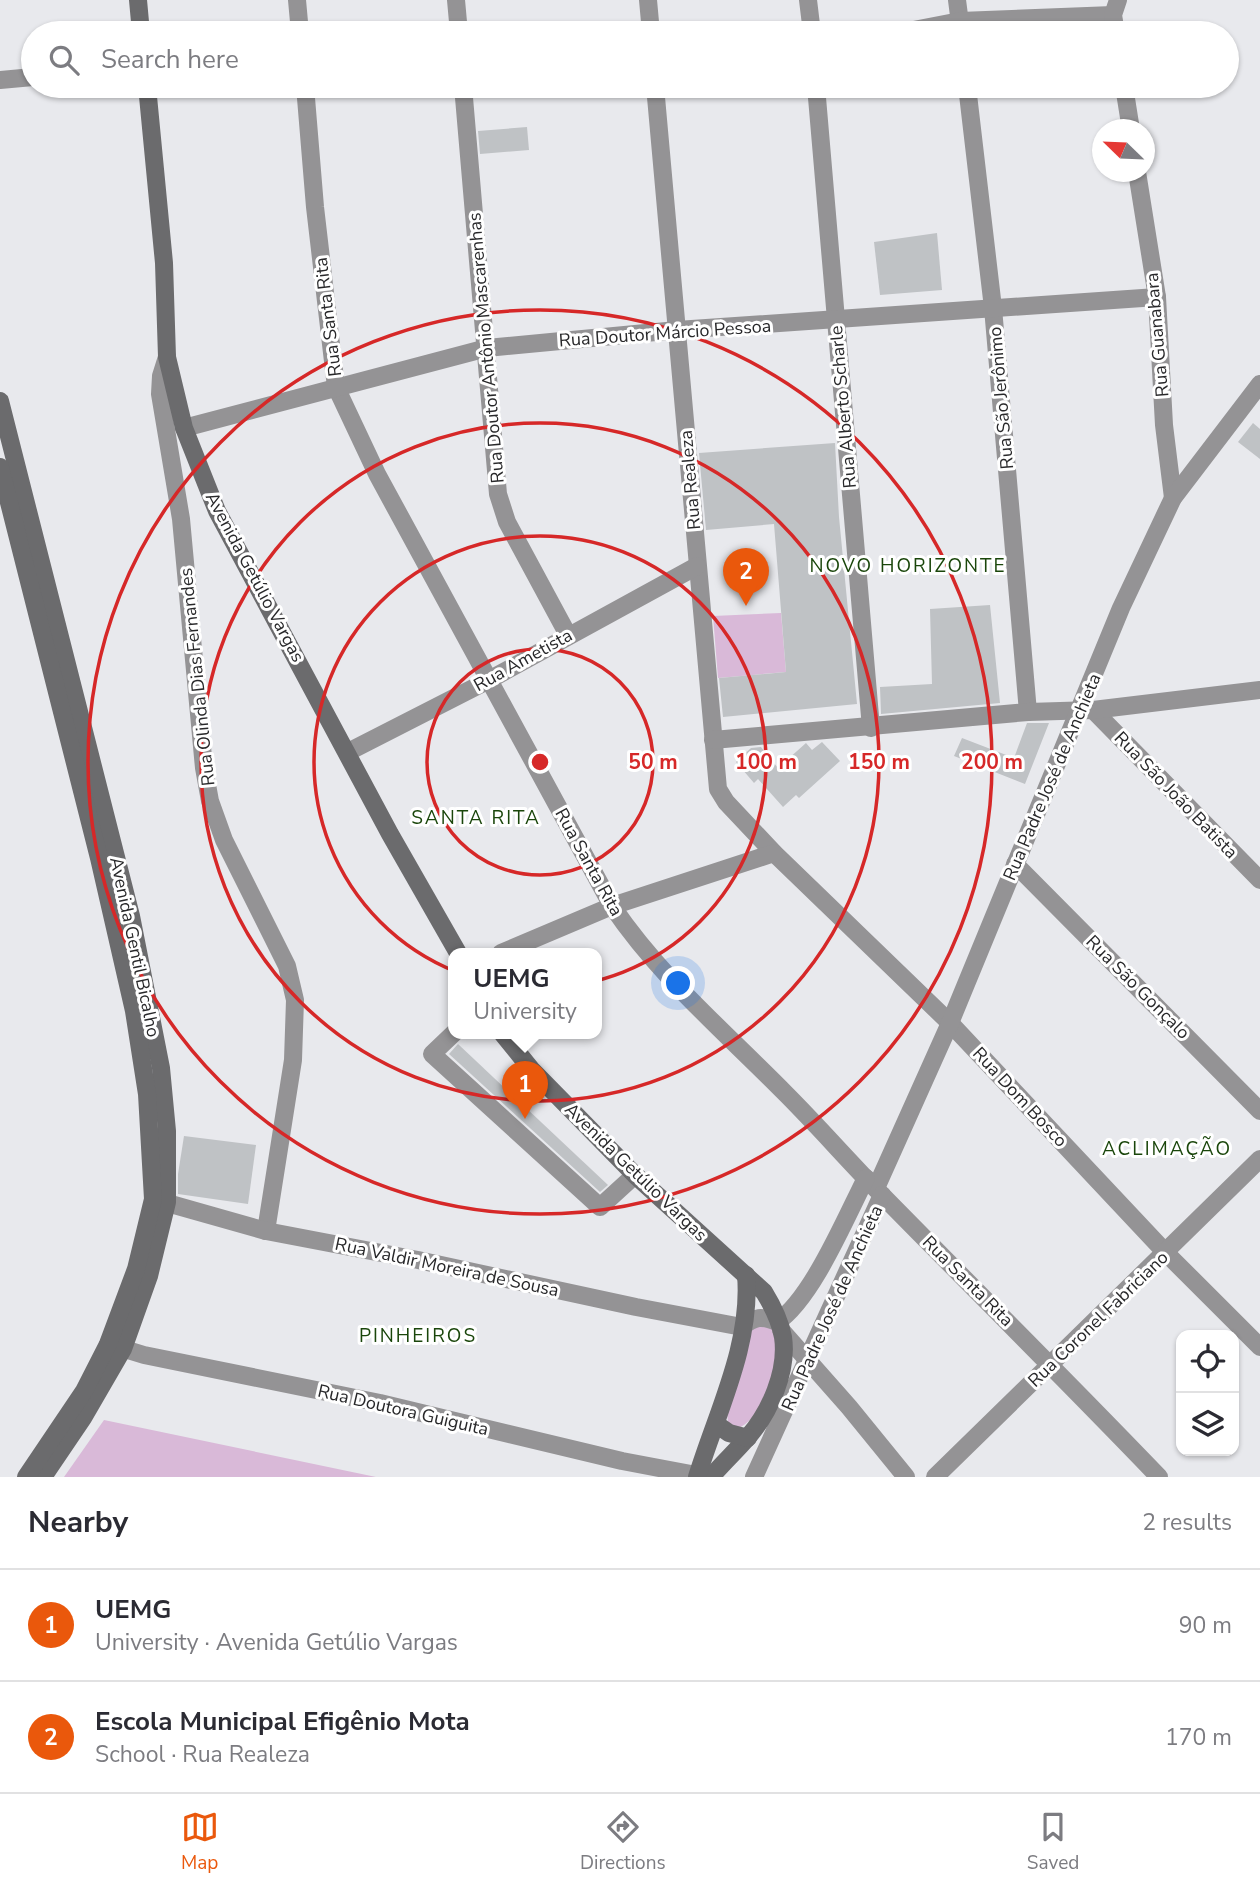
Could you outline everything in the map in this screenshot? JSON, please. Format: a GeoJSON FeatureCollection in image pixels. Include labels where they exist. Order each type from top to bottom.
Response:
{"type":"FeatureCollection","features":[{"type":"Feature","properties":{"kind":"main road"},"geometry":{"type":"LineString","coordinates":[[138,0],[140,21]]}},
{"type":"Feature","properties":{"kind":"main road","name":"Avenida Getúlio Vargas"},"geometry":{"type":"LineString","coordinates":[[147,98],[164,264],[167,357],[175,420],[217,511],[390,834],[455,948]]}},
{"type":"Feature","properties":{"kind":"main road","name":"Avenida Gentil Bicalho"},"geometry":{"type":"LineString","coordinates":[[0,401],[131,916],[161,1068],[167,1131],[149,1276],[83,1418],[43,1477]]}},
{"type":"Feature","properties":{"kind":"main road","name":"Avenida Gentil Bicalho"},"geometry":{"type":"LineString","coordinates":[[0,467],[99,858],[134,1011],[160,1201]]}},
{"type":"Feature","properties":{"kind":"main road","name":"Avenida Getúlio Vargas"},"geometry":{"type":"LineString","coordinates":[[507,1039],[531,1069],[635,1175],[764,1292],[773,1307],[779,1326]]}},
{"type":"Feature","properties":{"kind":"main road"},"geometry":{"type":"LineString","coordinates":[[703,1476],[742,1327],[748,1297],[746,1275]]}},
{"type":"Feature","properties":{"kind":"main road"},"geometry":{"type":"LineString","coordinates":[[703,1476],[751,1434],[777,1385],[783,1363],[779,1326]]}},
{"type":"Feature","properties":{"kind":"main road","name":"Avenida Gentil Bicalho"},"geometry":{"type":"LineString","coordinates":[[26,1477],[116,1347]]}},
{"type":"Feature","properties":{"kind":"main road"},"geometry":{"type":"LineString","coordinates":[[716,1424],[729,1433],[751,1434]]}},
{"type":"Feature","properties":{"kind":"street"},"geometry":{"type":"LineString","coordinates":[[297,0],[299,21]]}},
{"type":"Feature","properties":{"kind":"street"},"geometry":{"type":"LineString","coordinates":[[456,0],[458,21]]}},
{"type":"Feature","properties":{"kind":"street"},"geometry":{"type":"LineString","coordinates":[[648,0],[650,21]]}},
{"type":"Feature","properties":{"kind":"street"},"geometry":{"type":"LineString","coordinates":[[808,0],[811,21]]}},
{"type":"Feature","properties":{"kind":"street"},"geometry":{"type":"LineString","coordinates":[[957,0],[960,21]]}},
{"type":"Feature","properties":{"kind":"street"},"geometry":{"type":"LineString","coordinates":[[1008,21],[1116,7]]}},
{"type":"Feature","properties":{"kind":"street"},"geometry":{"type":"LineString","coordinates":[[0,79],[21,78]]}},
{"type":"Feature","properties":{"kind":"street","name":"Rua Santa Rita"},"geometry":{"type":"LineString","coordinates":[[306,98],[315,206],[336,387],[377,474],[612,906],[636,942],[664,973],[784,1092],[1159,1477]]}},
{"type":"Feature","properties":{"kind":"street","name":"Rua Doutor Antônio Mascarenhas"},"geometry":{"type":"LineString","coordinates":[[464,98],[498,494],[507,522],[569,635]]}},
{"type":"Feature","properties":{"kind":"street","name":"Rua Realeza"},"geometry":{"type":"LineString","coordinates":[[656,98],[718,789],[726,802],[774,853]]}},
{"type":"Feature","properties":{"kind":"street","name":"Rua Alberto Scharle"},"geometry":{"type":"LineString","coordinates":[[817,98],[871,728]]}},
{"type":"Feature","properties":{"kind":"street","name":"Rua São Jerônimo"},"geometry":{"type":"LineString","coordinates":[[969,98],[993,307],[1028,712]]}},
{"type":"Feature","properties":{"kind":"street"},"geometry":{"type":"LineString","coordinates":[[1126,98],[1129,119]]}},
{"type":"Feature","properties":{"kind":"street","name":"Rua Guanabara"},"geometry":{"type":"LineString","coordinates":[[1139,182],[1157,297],[1164,425],[1173,498]]}},
{"type":"Feature","properties":{"kind":"street","name":"Rua Doutor Márcio Pessoa"},"geometry":{"type":"LineString","coordinates":[[175,420],[336,387],[486,348],[677,330],[1157,297]]}},
{"type":"Feature","properties":{"kind":"street","name":"Rua Padre José de Anchieta"},"geometry":{"type":"LineString","coordinates":[[754,1477],[807,1360],[875,1187],[950,1023],[1015,864],[1087,710],[1121,608],[1173,498],[1256,394]]}},
{"type":"Feature","properties":{"kind":"street","name":"Rua Olinda Dias Fernandes"},"geometry":{"type":"LineString","coordinates":[[175,420],[181,519],[204,768],[211,802],[224,840],[287,966],[296,1000],[293,1060],[266,1231]]}},
{"type":"Feature","properties":{"kind":"street","name":"Rua Ametista"},"geometry":{"type":"LineString","coordinates":[[348,752],[489,680],[697,566]]}},
{"type":"Feature","properties":{"kind":"street"},"geometry":{"type":"LineString","coordinates":[[713,740],[1028,712],[1087,710],[1260,690]]}},
{"type":"Feature","properties":{"kind":"street","name":"Rua São João Batista"},"geometry":{"type":"LineString","coordinates":[[1087,710],[1260,880]]}},
{"type":"Feature","properties":{"kind":"street"},"geometry":{"type":"LineString","coordinates":[[512,948],[612,906],[774,853]]}},
{"type":"Feature","properties":{"kind":"street","name":"Rua Dom Bosco"},"geometry":{"type":"LineString","coordinates":[[774,853],[950,1023],[1166,1253],[1260,1347]]}},
{"type":"Feature","properties":{"kind":"street","name":"Rua São Gonçalo"},"geometry":{"type":"LineString","coordinates":[[1015,864],[1260,1111]]}},
{"type":"Feature","properties":{"kind":"street"},"geometry":{"type":"LineString","coordinates":[[448,1039],[432,1054],[600,1207],[635,1175]]}},
{"type":"Feature","properties":{"kind":"street","name":"Rua Coronel Fabriciano"},"geometry":{"type":"LineString","coordinates":[[934,1477],[1260,1159]]}},
{"type":"Feature","properties":{"kind":"street","name":"Rua Padre José de Anchieta"},"geometry":{"type":"LineString","coordinates":[[779,1326],[803,1296],[875,1187]]}},
{"type":"Feature","properties":{"kind":"street","name":"Rua Valdir Moreira de Sousa"},"geometry":{"type":"LineString","coordinates":[[160,1201],[266,1231],[418,1259],[636,1307],[742,1327]]}},
{"type":"Feature","properties":{"kind":"street"},"geometry":{"type":"LineString","coordinates":[[742,1327],[758,1317],[766,1317],[779,1326],[906,1477]]}},
{"type":"Feature","properties":{"kind":"street","name":"Rua Doutora Guiguita"},"geometry":{"type":"LineString","coordinates":[[116,1347],[380,1403],[622,1461],[703,1476]]}},
{"type":"Feature","properties":{"kind":"street"},"geometry":{"type":"LineString","coordinates":[[751,1434],[781,1421]]}},
{"type":"Feature","properties":{"kind":"shaded area"},"geometry":{"type":"Polygon","coordinates":[[[781,613],[786,672],[718,678],[713,616],[781,613]]]}},
{"type":"Feature","properties":{"kind":"shaded area"},"geometry":{"type":"Polygon","coordinates":[[[770,1326],[776,1332],[778,1349],[774,1374],[753,1417],[738,1428],[728,1423],[727,1411],[752,1327],[770,1326]]]}},
{"type":"Feature","properties":{"kind":"shaded area"},"geometry":{"type":"Polygon","coordinates":[[[104,1420],[376,1477],[64,1477],[104,1420]]]}},
{"type":"Feature","properties":{"kind":"building"},"geometry":{"type":"Polygon","coordinates":[[[527,127],[529,150],[480,154],[478,131],[527,127]]]}},
{"type":"Feature","properties":{"kind":"building"},"geometry":{"type":"Polygon","coordinates":[[[937,233],[942,290],[880,295],[874,242],[937,233]]]}},
{"type":"Feature","properties":{"kind":"building"},"geometry":{"type":"Polygon","coordinates":[[[1253,423],[1260,429],[1260,459],[1238,442],[1253,423]]]}},
{"type":"Feature","properties":{"kind":"building"},"geometry":{"type":"Polygon","coordinates":[[[835,443],[839,517],[857,704],[723,717],[719,678],[786,672],[774,524],[706,530],[699,453],[835,443]]]}},
{"type":"Feature","properties":{"kind":"building"},"geometry":{"type":"Polygon","coordinates":[[[990,605],[1000,703],[881,714],[880,687],[932,684],[930,609],[990,605]]]}},
{"type":"Feature","properties":{"kind":"building"},"geometry":{"type":"Polygon","coordinates":[[[1027,723],[1049,723],[1025,784],[954,756],[962,738],[1014,758],[1027,723]]]}},
{"type":"Feature","properties":{"kind":"building"},"geometry":{"type":"Polygon","coordinates":[[[822,742],[840,761],[799,798],[796,795],[783,807],[758,779],[754,783],[736,762],[751,748],[761,747],[778,768],[806,743],[812,750],[822,742]]]}},
{"type":"Feature","properties":{"kind":"building"},"geometry":{"type":"Polygon","coordinates":[[[458,1044],[608,1185],[600,1192],[449,1054],[458,1044]]]}},
{"type":"Feature","properties":{"kind":"building"},"geometry":{"type":"Polygon","coordinates":[[[184,1136],[256,1145],[248,1204],[178,1194],[184,1136]]]}},
{"type":"Feature","properties":{"kind":"place","name":"Escola Municipal Efigênio Mota"},"geometry":{"type":"Point","coordinates":[746,606]}},
{"type":"Feature","properties":{"kind":"place","name":"UEMG"},"geometry":{"type":"Point","coordinates":[525,1119]}},
{"type":"Feature","properties":{"kind":"district","name":"NOVO HORIZONTE"},"geometry":{"type":"Point","coordinates":[908,565]}},
{"type":"Feature","properties":{"kind":"district","name":"SANTA RITA"},"geometry":{"type":"Point","coordinates":[476,817]}},
{"type":"Feature","properties":{"kind":"district","name":"ACLIMAÇÃO"},"geometry":{"type":"Point","coordinates":[1167,1148]}},
{"type":"Feature","properties":{"kind":"district","name":"PINHEIROS"},"geometry":{"type":"Point","coordinates":[418,1335]}}]}
